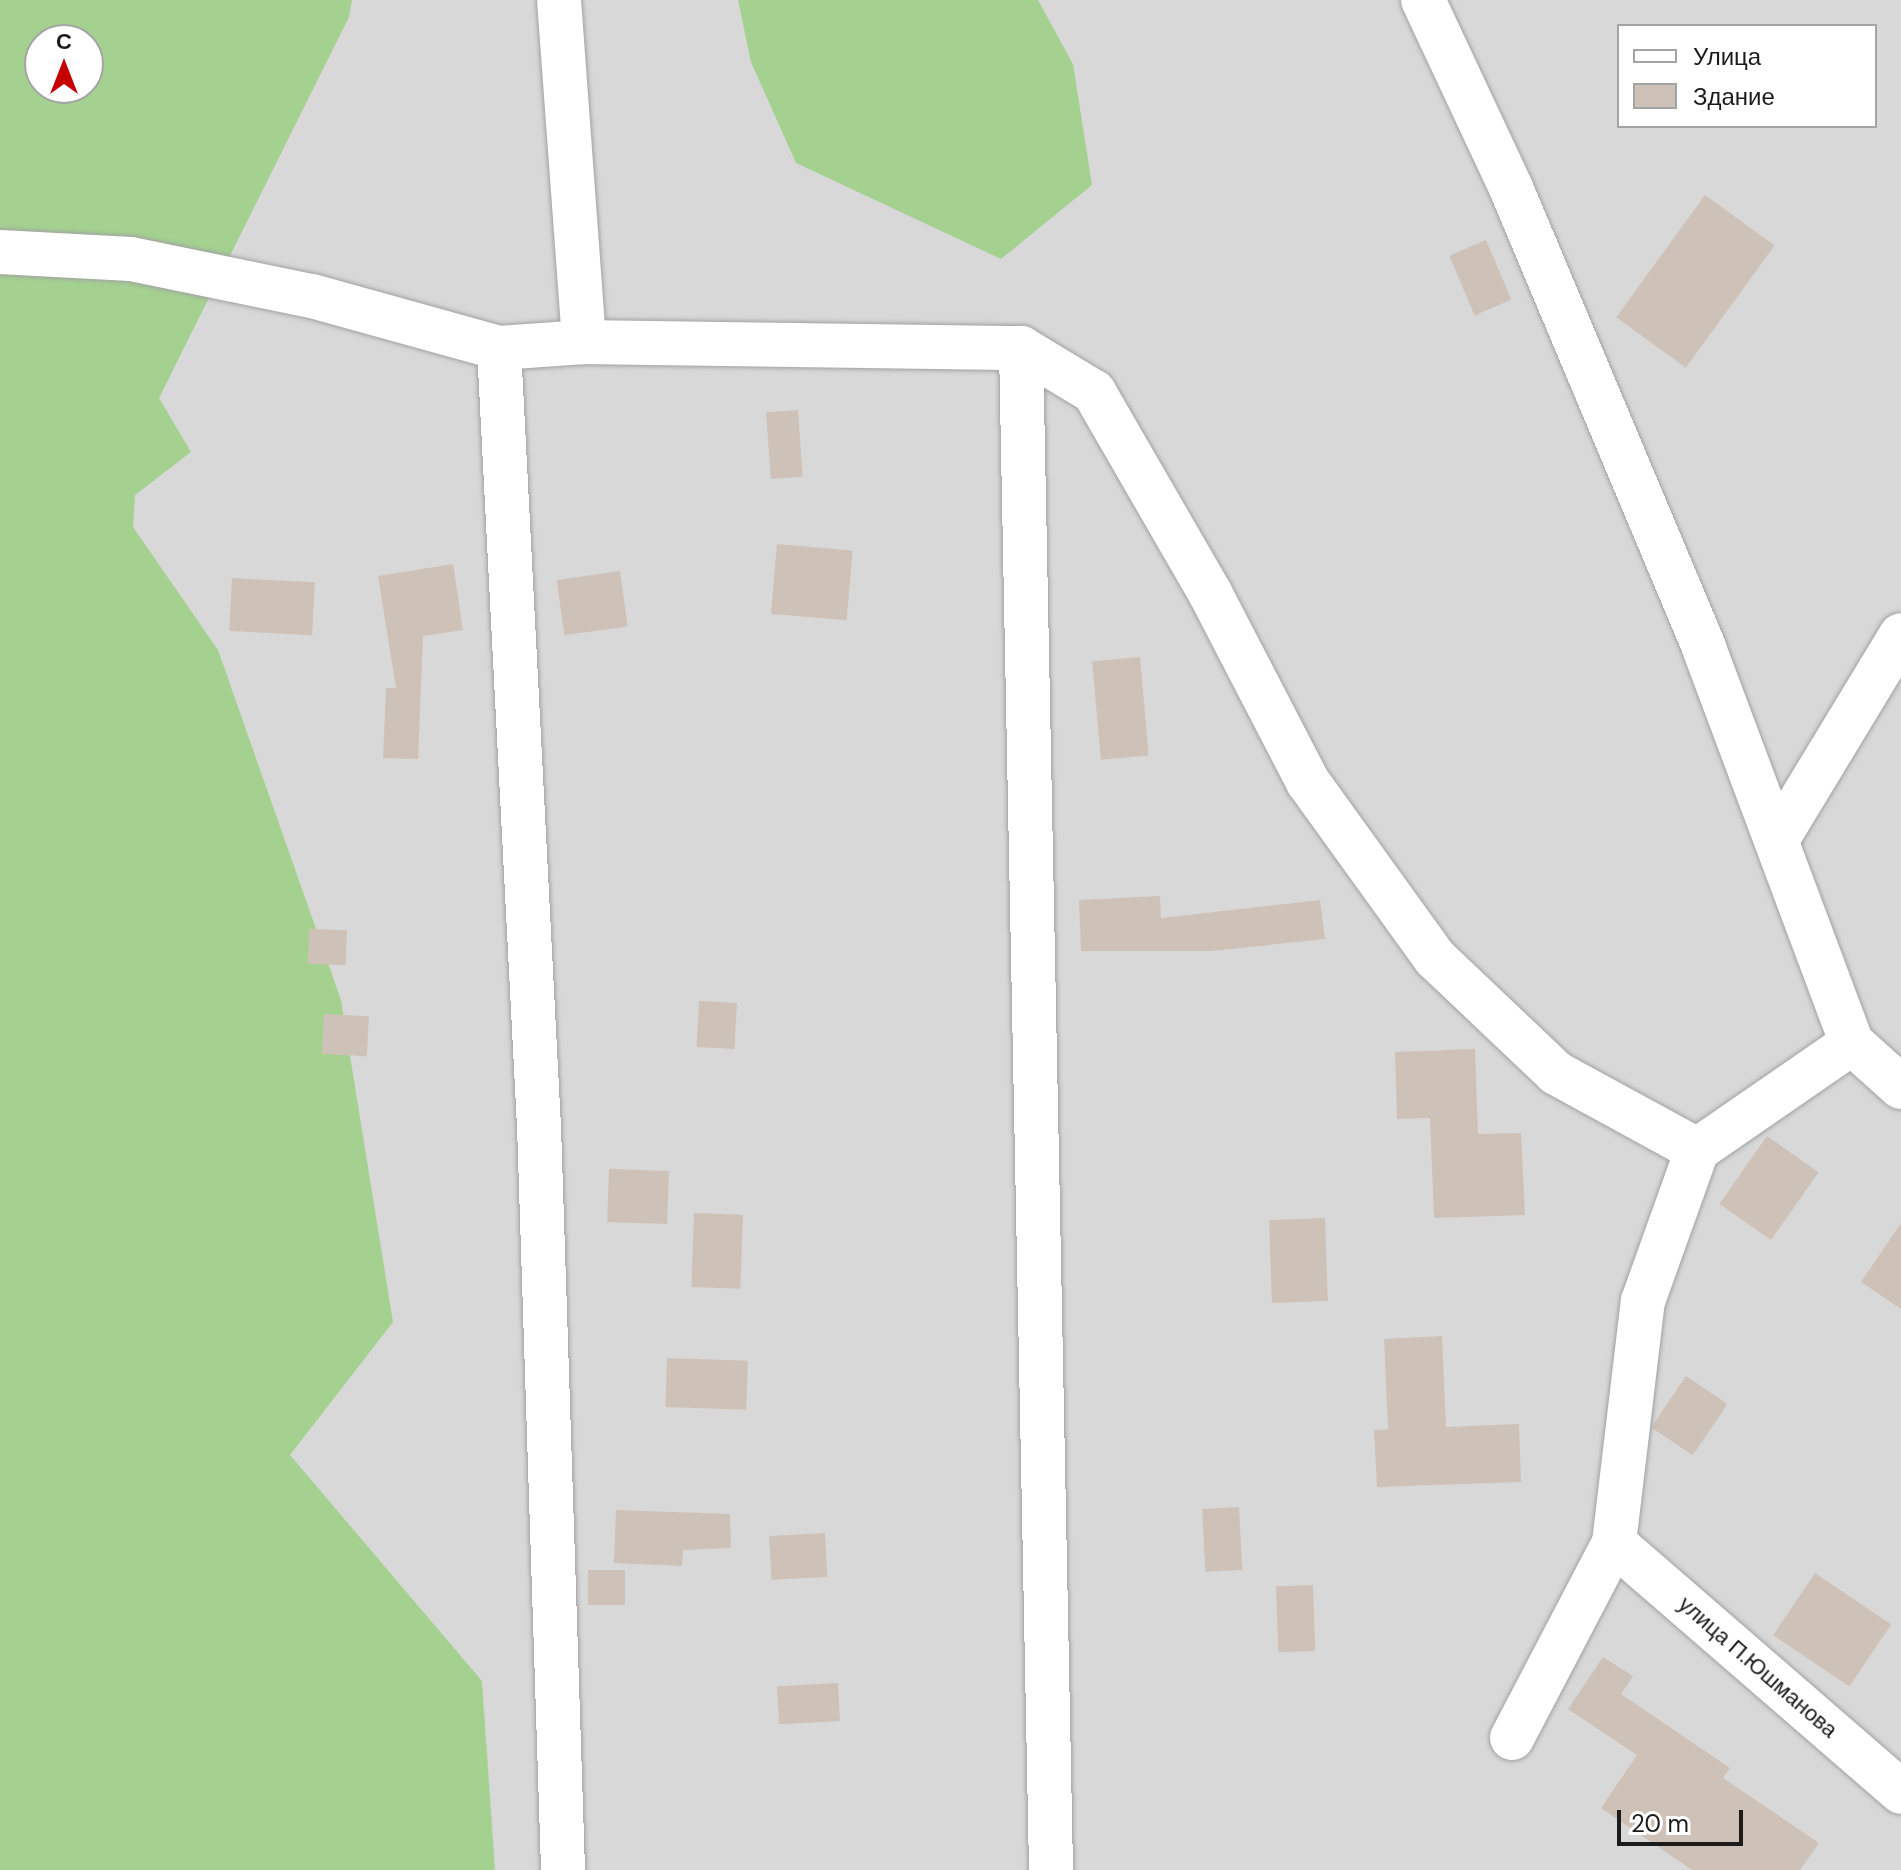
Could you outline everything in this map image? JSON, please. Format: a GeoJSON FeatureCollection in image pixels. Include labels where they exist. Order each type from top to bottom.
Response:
{"type":"FeatureCollection","features":[{"type":"Feature","properties":{"kind":"street"},"geometry":{"type":"LineString","coordinates":[[559,0],[584,342]]}},
{"type":"Feature","properties":{"kind":"street"},"geometry":{"type":"LineString","coordinates":[[1423,0],[1517,202],[1778,838],[1852,1043],[1901,1087]]}},
{"type":"Feature","properties":{"kind":"street"},"geometry":{"type":"LineString","coordinates":[[0,252],[131,259],[312,296],[499,348],[584,342],[1021,348],[1094,392],[1308,782],[1435,958],[1556,1073],[1697,1150]]}},
{"type":"Feature","properties":{"kind":"street"},"geometry":{"type":"LineString","coordinates":[[499,348],[539,1126],[563,1870]]}},
{"type":"Feature","properties":{"kind":"street"},"geometry":{"type":"LineString","coordinates":[[1021,348],[1051,1870]]}},
{"type":"Feature","properties":{"kind":"street"},"geometry":{"type":"LineString","coordinates":[[1778,838],[1901,635]]}},
{"type":"Feature","properties":{"kind":"street"},"geometry":{"type":"LineString","coordinates":[[1512,1738],[1614,1543],[1643,1301],[1697,1150],[1852,1043]]}},
{"type":"Feature","properties":{"kind":"street","name":"улица П.Юшманова"},"geometry":{"type":"LineString","coordinates":[[1614,1543],[1901,1792]]}},
{"type":"Feature","properties":{"kind":"shaded area"},"geometry":{"type":"Polygon","coordinates":[[[0,0],[1901,0],[1901,1870],[0,1870],[0,0]]]}},
{"type":"Feature","properties":{"kind":"green space"},"geometry":{"type":"Polygon","coordinates":[[[0,0],[352,0],[349,17],[159,398],[191,452],[135,495],[133,527],[218,650],[341,1000],[393,1322],[290,1455],[482,1681],[495,1870],[0,1870],[0,0]]]}},
{"type":"Feature","properties":{"kind":"green space"},"geometry":{"type":"Polygon","coordinates":[[[738,0],[1038,0],[1073,64],[1092,185],[1001,259],[796,163],[751,62],[738,0]]]}},
{"type":"Feature","properties":{"kind":"building"},"geometry":{"type":"Polygon","coordinates":[[[1705,195],[1775,246],[1686,368],[1616,317],[1705,195]]]}},
{"type":"Feature","properties":{"kind":"building"},"geometry":{"type":"Polygon","coordinates":[[[1486,240],[1511,300],[1475,315],[1449,256],[1486,240]]]}},
{"type":"Feature","properties":{"kind":"building"},"geometry":{"type":"Polygon","coordinates":[[[798,410],[803,477],[771,479],[766,412],[798,410]]]}},
{"type":"Feature","properties":{"kind":"building"},"geometry":{"type":"Polygon","coordinates":[[[777,544],[853,551],[847,620],[771,614],[777,544]]]}},
{"type":"Feature","properties":{"kind":"building"},"geometry":{"type":"Polygon","coordinates":[[[453,564],[463,630],[423,636],[418,759],[383,758],[386,688],[396,688],[378,576],[453,564]]]}},
{"type":"Feature","properties":{"kind":"building"},"geometry":{"type":"Polygon","coordinates":[[[620,571],[628,626],[564,635],[557,580],[620,571]]]}},
{"type":"Feature","properties":{"kind":"building"},"geometry":{"type":"Polygon","coordinates":[[[232,578],[315,582],[312,635],[229,631],[232,578]]]}},
{"type":"Feature","properties":{"kind":"building"},"geometry":{"type":"Polygon","coordinates":[[[1140,657],[1149,756],[1101,760],[1092,661],[1140,657]]]}},
{"type":"Feature","properties":{"kind":"building"},"geometry":{"type":"Polygon","coordinates":[[[1160,896],[1161,918],[1320,900],[1325,939],[1212,951],[1081,951],[1079,900],[1160,896]]]}},
{"type":"Feature","properties":{"kind":"building"},"geometry":{"type":"Polygon","coordinates":[[[309,929],[347,930],[346,965],[308,964],[309,929]]]}},
{"type":"Feature","properties":{"kind":"building"},"geometry":{"type":"Polygon","coordinates":[[[699,1001],[737,1003],[735,1049],[697,1047],[699,1001]]]}},
{"type":"Feature","properties":{"kind":"building"},"geometry":{"type":"Polygon","coordinates":[[[324,1014],[369,1016],[367,1056],[322,1054],[324,1014]]]}},
{"type":"Feature","properties":{"kind":"building"},"geometry":{"type":"Polygon","coordinates":[[[1475,1049],[1478,1134],[1521,1133],[1525,1215],[1434,1218],[1430,1118],[1397,1119],[1395,1052],[1475,1049]]]}},
{"type":"Feature","properties":{"kind":"building"},"geometry":{"type":"Polygon","coordinates":[[[1767,1136],[1819,1172],[1771,1240],[1719,1204],[1767,1136]]]}},
{"type":"Feature","properties":{"kind":"building"},"geometry":{"type":"Polygon","coordinates":[[[609,1169],[669,1171],[667,1224],[607,1222],[609,1169]]]}},
{"type":"Feature","properties":{"kind":"building"},"geometry":{"type":"Polygon","coordinates":[[[694,1213],[743,1215],[740,1289],[691,1287],[694,1213]]]}},
{"type":"Feature","properties":{"kind":"building"},"geometry":{"type":"Polygon","coordinates":[[[1325,1218],[1328,1301],[1272,1303],[1269,1220],[1325,1218]]]}},
{"type":"Feature","properties":{"kind":"building"},"geometry":{"type":"Polygon","coordinates":[[[1901,1223],[1901,1309],[1861,1282],[1901,1223]]]}},
{"type":"Feature","properties":{"kind":"building"},"geometry":{"type":"Polygon","coordinates":[[[1442,1336],[1446,1427],[1519,1424],[1521,1482],[1377,1487],[1374,1430],[1388,1429],[1384,1339],[1442,1336]]]}},
{"type":"Feature","properties":{"kind":"building"},"geometry":{"type":"Polygon","coordinates":[[[667,1358],[748,1361],[746,1410],[665,1407],[667,1358]]]}},
{"type":"Feature","properties":{"kind":"building"},"geometry":{"type":"Polygon","coordinates":[[[1686,1376],[1727,1404],[1693,1455],[1651,1427],[1686,1376]]]}},
{"type":"Feature","properties":{"kind":"building"},"geometry":{"type":"Polygon","coordinates":[[[1239,1507],[1242,1570],[1205,1572],[1202,1509],[1239,1507]]]}},
{"type":"Feature","properties":{"kind":"building"},"geometry":{"type":"Polygon","coordinates":[[[616,1510],[730,1514],[731,1548],[683,1550],[682,1566],[614,1563],[616,1510]]]}},
{"type":"Feature","properties":{"kind":"building"},"geometry":{"type":"Polygon","coordinates":[[[825,1533],[827,1577],[771,1580],[769,1536],[825,1533]]]}},
{"type":"Feature","properties":{"kind":"building"},"geometry":{"type":"Polygon","coordinates":[[[588,1570],[625,1570],[625,1605],[588,1605],[588,1570]]]}},
{"type":"Feature","properties":{"kind":"building"},"geometry":{"type":"Polygon","coordinates":[[[1815,1573],[1891,1624],[1849,1687],[1773,1635],[1815,1573]]]}},
{"type":"Feature","properties":{"kind":"building"},"geometry":{"type":"Polygon","coordinates":[[[1313,1585],[1315,1651],[1278,1652],[1276,1586],[1313,1585]]]}},
{"type":"Feature","properties":{"kind":"building"},"geometry":{"type":"Polygon","coordinates":[[[1603,1657],[1633,1676],[1621,1694],[1730,1768],[1723,1778],[1819,1843],[1800,1870],[1692,1870],[1601,1808],[1637,1755],[1568,1709],[1603,1657]]]}},
{"type":"Feature","properties":{"kind":"building"},"geometry":{"type":"Polygon","coordinates":[[[838,1683],[840,1721],[779,1724],[777,1686],[838,1683]]]}}]}
